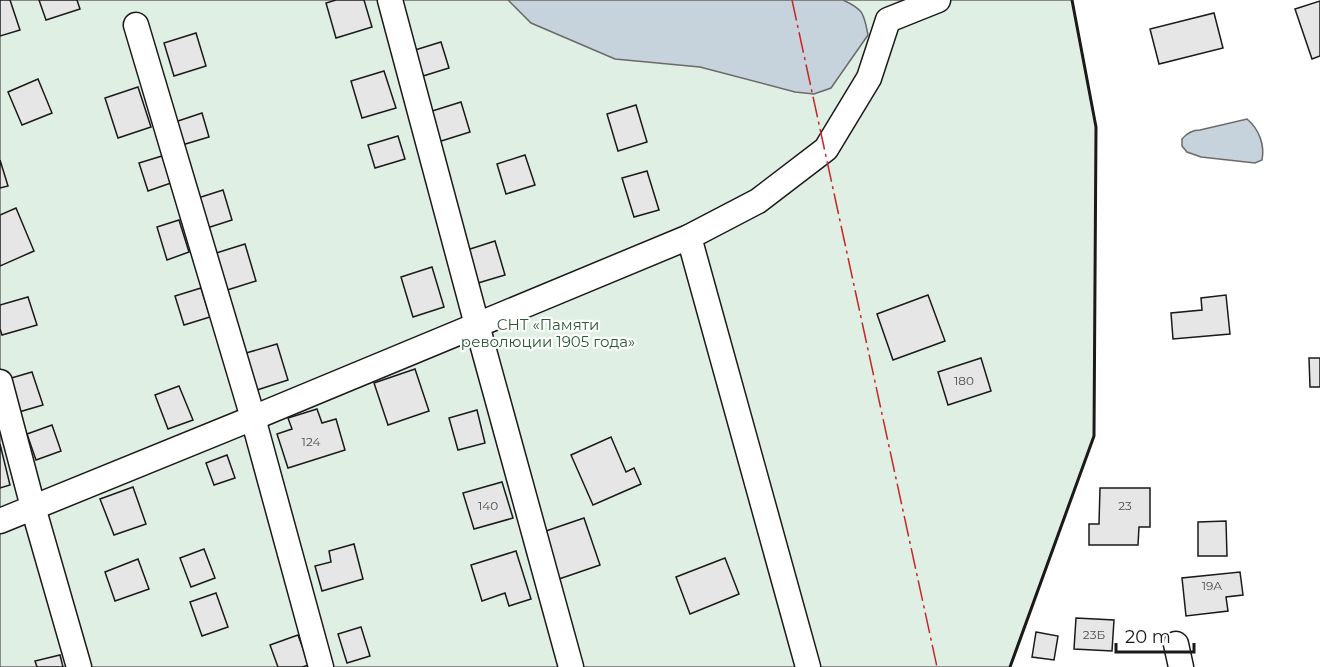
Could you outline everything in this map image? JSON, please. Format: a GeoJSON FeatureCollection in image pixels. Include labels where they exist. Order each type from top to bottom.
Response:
{"type":"FeatureCollection","features":[{"type":"Feature","properties":{"kind":"street"},"geometry":{"type":"LineString","coordinates":[[390,0],[571,667]]}},
{"type":"Feature","properties":{"kind":"street"},"geometry":{"type":"LineString","coordinates":[[0,521],[689,237],[758,201],[826,149],[869,78],[888,20],[938,0]]}},
{"type":"Feature","properties":{"kind":"street"},"geometry":{"type":"LineString","coordinates":[[136,25],[253,418],[321,667]]}},
{"type":"Feature","properties":{"kind":"street"},"geometry":{"type":"LineString","coordinates":[[689,237],[808,667]]}},
{"type":"Feature","properties":{"kind":"street"},"geometry":{"type":"LineString","coordinates":[[0,382],[79,667]]}},
{"type":"Feature","properties":{"kind":"green space","name":"СНТ «Памяти революции 1905 года»"},"geometry":{"type":"Polygon","coordinates":[[[0,0],[1072,0],[1096,127],[1094,436],[1010,667],[0,667],[0,0]]]}},
{"type":"Feature","properties":{"kind":"shaded area"},"geometry":{"type":"Polygon","coordinates":[[[508,0],[843,0],[855,6],[862,13],[868,35],[831,88],[814,94],[795,92],[700,67],[615,59],[531,23],[508,0]]]}},
{"type":"Feature","properties":{"kind":"shaded area"},"geometry":{"type":"Polygon","coordinates":[[[1247,119],[1258,132],[1262,143],[1262,160],[1255,163],[1201,157],[1187,152],[1182,146],[1182,139],[1192,131],[1247,119]]]}},
{"type":"Feature","properties":{"kind":"building"},"geometry":{"type":"Polygon","coordinates":[[[0,0],[10,0],[20,30],[0,36],[0,0]]]}},
{"type":"Feature","properties":{"kind":"building"},"geometry":{"type":"Polygon","coordinates":[[[39,0],[77,0],[80,9],[46,20],[39,0]]]}},
{"type":"Feature","properties":{"kind":"building"},"geometry":{"type":"Polygon","coordinates":[[[336,0],[364,0],[372,27],[336,38],[326,3],[336,0]]]}},
{"type":"Feature","properties":{"kind":"building"},"geometry":{"type":"Polygon","coordinates":[[[1320,1],[1320,56],[1312,59],[1295,9],[1320,1]]]}},
{"type":"Feature","properties":{"kind":"building"},"geometry":{"type":"Polygon","coordinates":[[[1214,13],[1223,48],[1159,64],[1150,29],[1214,13]]]}},
{"type":"Feature","properties":{"kind":"building"},"geometry":{"type":"Polygon","coordinates":[[[196,33],[206,66],[174,76],[164,43],[196,33]]]}},
{"type":"Feature","properties":{"kind":"building"},"geometry":{"type":"Polygon","coordinates":[[[441,42],[449,68],[423,76],[415,50],[441,42]]]}},
{"type":"Feature","properties":{"kind":"building"},"geometry":{"type":"Polygon","coordinates":[[[384,71],[396,108],[362,118],[351,81],[384,71]]]}},
{"type":"Feature","properties":{"kind":"building"},"geometry":{"type":"Polygon","coordinates":[[[38,79],[52,113],[22,125],[8,92],[38,79]]]}},
{"type":"Feature","properties":{"kind":"building"},"geometry":{"type":"Polygon","coordinates":[[[138,87],[151,127],[118,138],[105,98],[138,87]]]}},
{"type":"Feature","properties":{"kind":"building"},"geometry":{"type":"Polygon","coordinates":[[[461,102],[470,132],[438,142],[429,112],[461,102]]]}},
{"type":"Feature","properties":{"kind":"building"},"geometry":{"type":"Polygon","coordinates":[[[636,105],[647,142],[618,151],[607,114],[636,105]]]}},
{"type":"Feature","properties":{"kind":"building"},"geometry":{"type":"Polygon","coordinates":[[[202,113],[209,137],[182,145],[175,122],[202,113]]]}},
{"type":"Feature","properties":{"kind":"building"},"geometry":{"type":"Polygon","coordinates":[[[398,136],[405,159],[375,168],[368,145],[398,136]]]}},
{"type":"Feature","properties":{"kind":"building"},"geometry":{"type":"Polygon","coordinates":[[[525,155],[535,185],[506,194],[497,164],[525,155]]]}},
{"type":"Feature","properties":{"kind":"building"},"geometry":{"type":"Polygon","coordinates":[[[162,156],[171,183],[148,191],[139,163],[162,156]]]}},
{"type":"Feature","properties":{"kind":"building"},"geometry":{"type":"Polygon","coordinates":[[[0,160],[8,186],[0,188],[0,160]]]}},
{"type":"Feature","properties":{"kind":"building"},"geometry":{"type":"Polygon","coordinates":[[[647,171],[659,210],[634,217],[622,178],[647,171]]]}},
{"type":"Feature","properties":{"kind":"building"},"geometry":{"type":"Polygon","coordinates":[[[223,190],[232,220],[207,228],[198,198],[223,190]]]}},
{"type":"Feature","properties":{"kind":"building"},"geometry":{"type":"Polygon","coordinates":[[[16,208],[34,251],[0,266],[0,215],[16,208]]]}},
{"type":"Feature","properties":{"kind":"building"},"geometry":{"type":"Polygon","coordinates":[[[179,220],[189,252],[167,260],[157,227],[179,220]]]}},
{"type":"Feature","properties":{"kind":"building"},"geometry":{"type":"Polygon","coordinates":[[[495,241],[505,275],[478,283],[467,250],[495,241]]]}},
{"type":"Feature","properties":{"kind":"building"},"geometry":{"type":"Polygon","coordinates":[[[245,244],[256,281],[224,291],[213,254],[245,244]]]}},
{"type":"Feature","properties":{"kind":"building"},"geometry":{"type":"Polygon","coordinates":[[[432,267],[444,307],[413,317],[401,277],[432,267]]]}},
{"type":"Feature","properties":{"kind":"building"},"geometry":{"type":"Polygon","coordinates":[[[201,288],[210,317],[184,325],[175,296],[201,288]]]}},
{"type":"Feature","properties":{"kind":"building"},"geometry":{"type":"Polygon","coordinates":[[[928,295],[945,341],[893,360],[877,314],[928,295]]]}},
{"type":"Feature","properties":{"kind":"building"},"geometry":{"type":"Polygon","coordinates":[[[1226,295],[1230,334],[1173,339],[1171,313],[1202,310],[1201,298],[1226,295]]]}},
{"type":"Feature","properties":{"kind":"building"},"geometry":{"type":"Polygon","coordinates":[[[28,297],[37,325],[2,335],[0,305],[28,297]]]}},
{"type":"Feature","properties":{"kind":"building"},"geometry":{"type":"Polygon","coordinates":[[[277,344],[288,380],[257,390],[246,353],[277,344]]]}},
{"type":"Feature","properties":{"kind":"building"},"geometry":{"type":"Polygon","coordinates":[[[981,358],[991,391],[948,405],[938,372],[981,358]]]}},
{"type":"Feature","properties":{"kind":"building"},"geometry":{"type":"Polygon","coordinates":[[[1309,358],[1320,358],[1320,387],[1310,387],[1309,358]]]}},
{"type":"Feature","properties":{"kind":"building"},"geometry":{"type":"Polygon","coordinates":[[[415,369],[429,411],[388,425],[374,383],[415,369]]]}},
{"type":"Feature","properties":{"kind":"building"},"geometry":{"type":"Polygon","coordinates":[[[32,372],[43,405],[19,412],[8,379],[32,372]]]}},
{"type":"Feature","properties":{"kind":"building"},"geometry":{"type":"Polygon","coordinates":[[[179,386],[193,420],[168,429],[155,395],[179,386]]]}},
{"type":"Feature","properties":{"kind":"building"},"geometry":{"type":"Polygon","coordinates":[[[317,409],[322,423],[336,419],[345,450],[288,468],[277,434],[292,429],[288,418],[317,409]]]}},
{"type":"Feature","properties":{"kind":"building"},"geometry":{"type":"Polygon","coordinates":[[[477,410],[485,443],[458,450],[449,418],[477,410]]]}},
{"type":"Feature","properties":{"kind":"building"},"geometry":{"type":"Polygon","coordinates":[[[52,425],[61,451],[36,460],[27,434],[52,425]]]}},
{"type":"Feature","properties":{"kind":"building"},"geometry":{"type":"Polygon","coordinates":[[[611,437],[626,472],[634,468],[641,484],[593,505],[571,455],[611,437]]]}},
{"type":"Feature","properties":{"kind":"building"},"geometry":{"type":"Polygon","coordinates":[[[0,444],[10,485],[0,488],[0,444]]]}},
{"type":"Feature","properties":{"kind":"building"},"geometry":{"type":"Polygon","coordinates":[[[227,455],[235,478],[214,485],[206,463],[227,455]]]}},
{"type":"Feature","properties":{"kind":"building"},"geometry":{"type":"Polygon","coordinates":[[[502,482],[513,518],[474,529],[463,493],[502,482]]]}},
{"type":"Feature","properties":{"kind":"building"},"geometry":{"type":"Polygon","coordinates":[[[133,487],[146,524],[114,535],[100,499],[133,487]]]}},
{"type":"Feature","properties":{"kind":"building"},"geometry":{"type":"Polygon","coordinates":[[[1100,488],[1150,488],[1150,527],[1139,527],[1138,545],[1089,545],[1089,524],[1099,524],[1100,488]]]}},
{"type":"Feature","properties":{"kind":"building"},"geometry":{"type":"Polygon","coordinates":[[[584,518],[600,565],[559,579],[543,532],[584,518]]]}},
{"type":"Feature","properties":{"kind":"building"},"geometry":{"type":"Polygon","coordinates":[[[1226,521],[1227,556],[1198,556],[1198,522],[1226,521]]]}},
{"type":"Feature","properties":{"kind":"building"},"geometry":{"type":"Polygon","coordinates":[[[354,544],[363,579],[322,591],[315,566],[331,562],[329,551],[354,544]]]}},
{"type":"Feature","properties":{"kind":"building"},"geometry":{"type":"Polygon","coordinates":[[[204,549],[215,578],[191,587],[180,558],[204,549]]]}},
{"type":"Feature","properties":{"kind":"building"},"geometry":{"type":"Polygon","coordinates":[[[516,551],[531,599],[509,606],[505,593],[482,601],[471,565],[516,551]]]}},
{"type":"Feature","properties":{"kind":"building"},"geometry":{"type":"Polygon","coordinates":[[[725,558],[739,594],[690,614],[676,577],[725,558]]]}},
{"type":"Feature","properties":{"kind":"building"},"geometry":{"type":"Polygon","coordinates":[[[138,559],[149,589],[115,601],[105,572],[138,559]]]}},
{"type":"Feature","properties":{"kind":"building"},"geometry":{"type":"Polygon","coordinates":[[[1240,572],[1243,595],[1226,597],[1228,611],[1186,616],[1182,578],[1240,572]]]}},
{"type":"Feature","properties":{"kind":"building"},"geometry":{"type":"Polygon","coordinates":[[[216,593],[228,627],[202,636],[190,602],[216,593]]]}},
{"type":"Feature","properties":{"kind":"building"},"geometry":{"type":"Polygon","coordinates":[[[1076,618],[1114,620],[1112,651],[1074,649],[1076,618]]]}},
{"type":"Feature","properties":{"kind":"building"},"geometry":{"type":"Polygon","coordinates":[[[361,627],[370,656],[347,663],[338,634],[361,627]]]}},
{"type":"Feature","properties":{"kind":"building"},"geometry":{"type":"Polygon","coordinates":[[[1036,632],[1058,636],[1054,660],[1032,657],[1036,632]]]}},
{"type":"Feature","properties":{"kind":"building"},"geometry":{"type":"Polygon","coordinates":[[[298,635],[309,665],[278,667],[270,645],[298,635]]]}},
{"type":"Feature","properties":{"kind":"building"},"geometry":{"type":"Polygon","coordinates":[[[60,655],[63,667],[37,667],[35,661],[60,655]]]}},
{"type":"Feature","properties":{"kind":"wall"},"geometry":{"type":"LineString","coordinates":[[1010,667],[1094,436],[1096,127],[1072,0]]}},
{"type":"Feature","properties":{"kind":"power"},"geometry":{"type":"LineString","coordinates":[[792,0],[937,667]]}}]}
